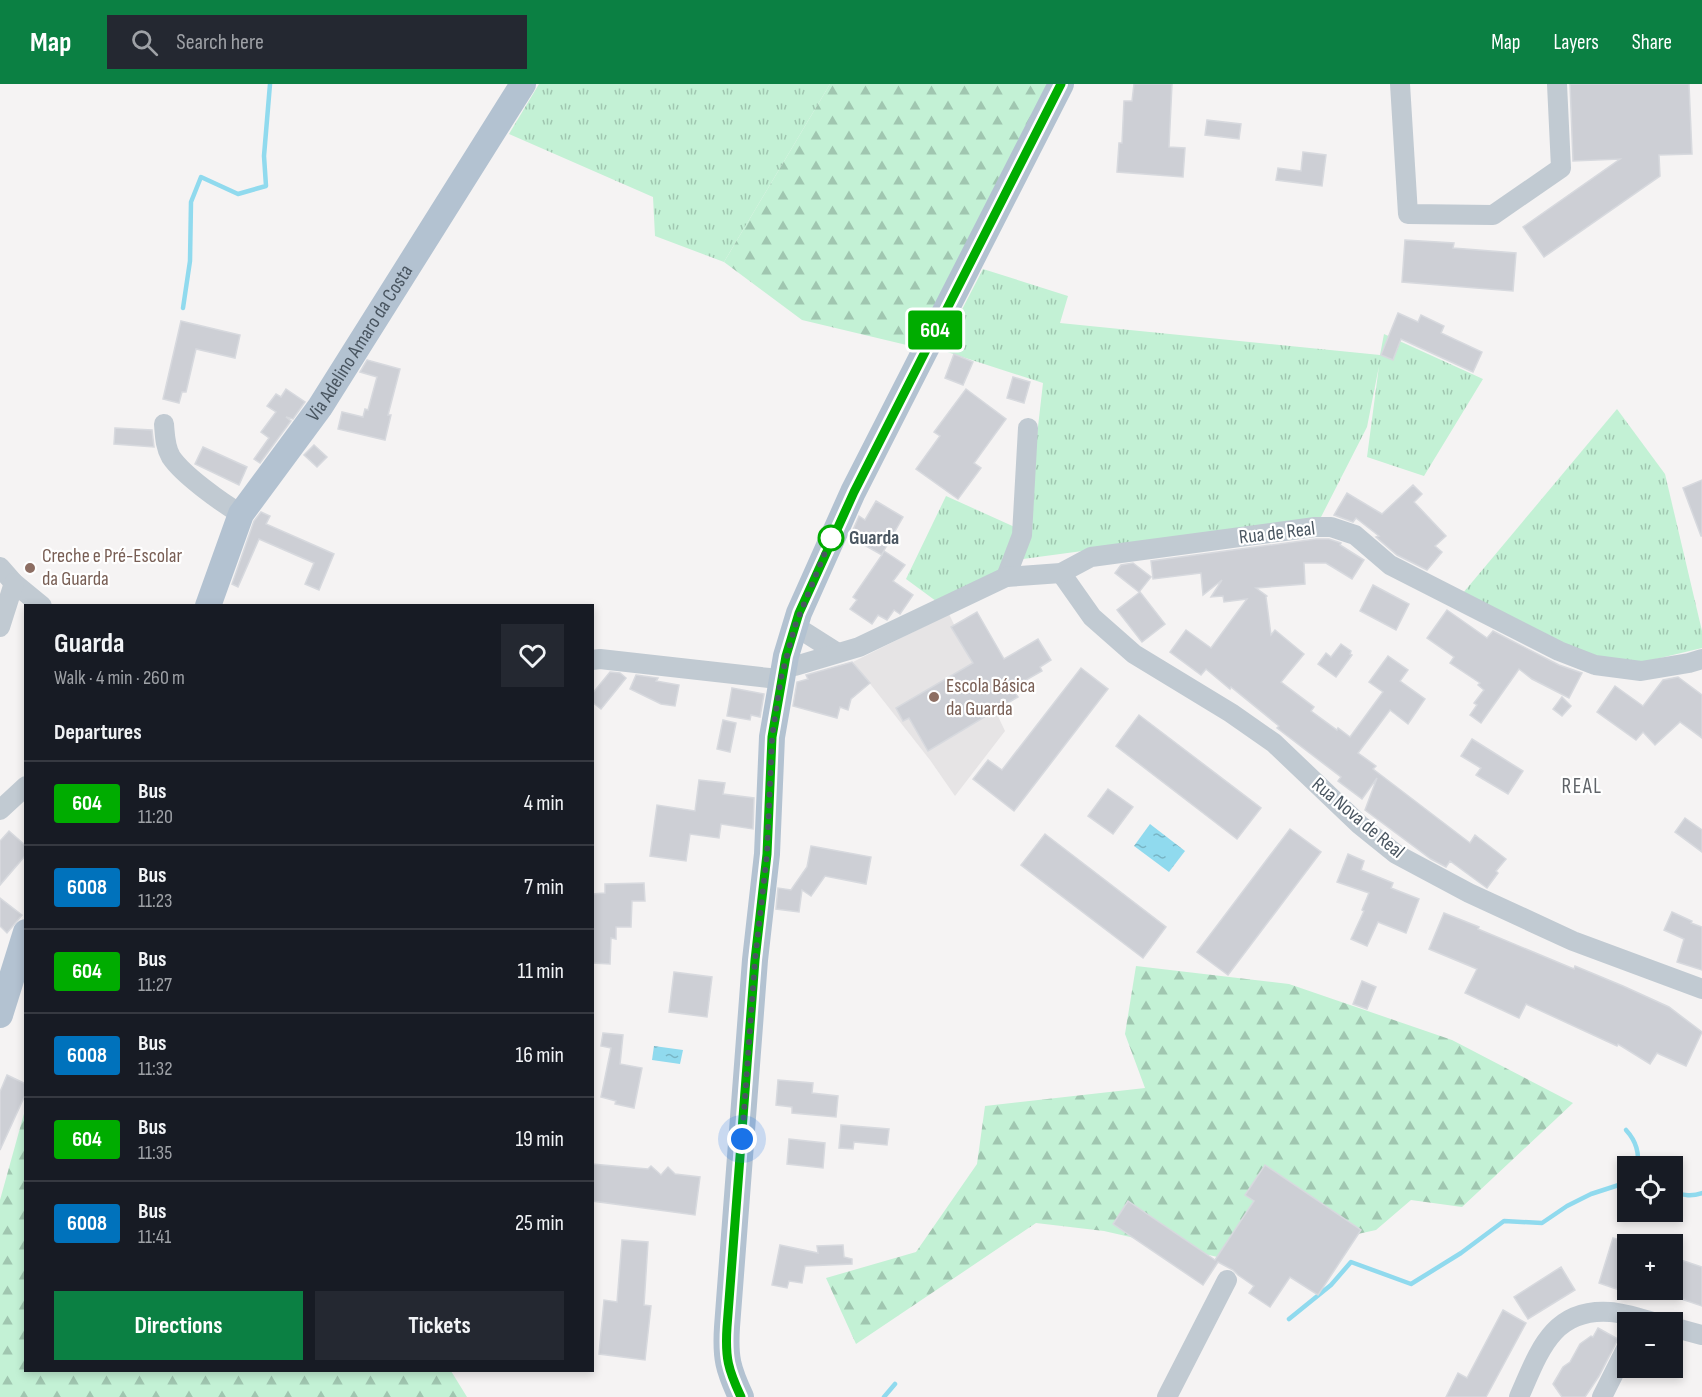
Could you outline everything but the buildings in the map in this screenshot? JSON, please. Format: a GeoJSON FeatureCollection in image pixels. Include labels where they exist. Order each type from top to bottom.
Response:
{"type":"FeatureCollection","features":[{"type":"Feature","properties":{"kind":"main road","name":"Via Adelino Amaro da Costa"},"geometry":{"type":"LineString","coordinates":[[214,601],[241,514],[321,407],[523,84]]}},
{"type":"Feature","properties":{"kind":"main road"},"geometry":{"type":"LineString","coordinates":[[741,1397],[725,1353],[755,960],[767,854],[772,737],[783,672],[795,626],[815,574],[854,492],[1061,84]]}},
{"type":"Feature","properties":{"kind":"main road"},"geometry":{"type":"LineString","coordinates":[[0,1015],[19,983],[24,947]]}},
{"type":"Feature","properties":{"kind":"street"},"geometry":{"type":"LineString","coordinates":[[1400,84],[1408,214],[1493,215],[1561,168],[1557,84]]}},
{"type":"Feature","properties":{"kind":"street"},"geometry":{"type":"LineString","coordinates":[[164,424],[165,441],[171,457],[219,502],[241,514]]}},
{"type":"Feature","properties":{"kind":"street"},"geometry":{"type":"LineString","coordinates":[[1006,577],[1022,535],[1028,428]]}},
{"type":"Feature","properties":{"kind":"street","name":"Rua de Real"},"geometry":{"type":"LineString","coordinates":[[594,660],[769,678],[795,666],[859,646],[1006,577],[1061,573],[1091,557],[1315,527],[1332,527],[1355,535],[1390,565],[1558,651],[1594,665],[1641,671],[1702,659]]}},
{"type":"Feature","properties":{"kind":"street"},"geometry":{"type":"LineString","coordinates":[[0,567],[40,604]]}},
{"type":"Feature","properties":{"kind":"street","name":"Rua Nova de Real"},"geometry":{"type":"LineString","coordinates":[[1061,573],[1092,616],[1134,654],[1231,713],[1274,743],[1360,825],[1396,854],[1469,892],[1573,941],[1702,988]]}},
{"type":"Feature","properties":{"kind":"street"},"geometry":{"type":"LineString","coordinates":[[0,627],[14,582]]}},
{"type":"Feature","properties":{"kind":"street"},"geometry":{"type":"LineString","coordinates":[[795,626],[836,652]]}},
{"type":"Feature","properties":{"kind":"street"},"geometry":{"type":"LineString","coordinates":[[0,810],[24,788]]}},
{"type":"Feature","properties":{"kind":"street"},"geometry":{"type":"LineString","coordinates":[[1167,1397],[1227,1280]]}},
{"type":"Feature","properties":{"kind":"street"},"geometry":{"type":"LineString","coordinates":[[1519,1397],[1545,1341],[1559,1326],[1574,1317],[1592,1312],[1617,1313]]}},
{"type":"Feature","properties":{"kind":"street"},"geometry":{"type":"LineString","coordinates":[[1683,1330],[1702,1335]]}},
{"type":"Feature","properties":{"kind":"street"},"geometry":{"type":"LineString","coordinates":[[1602,1397],[1617,1368]]}},
{"type":"Feature","properties":{"kind":"shaded area","name":"Escola Básica da Guarda"},"geometry":{"type":"Polygon","coordinates":[[[949,614],[1005,731],[955,796],[930,760],[853,662],[949,614]]]}},
{"type":"Feature","properties":{"kind":"green space"},"geometry":{"type":"Polygon","coordinates":[[[539,84],[830,84],[724,262],[655,236],[653,197],[509,134],[539,84]]]}},
{"type":"Feature","properties":{"kind":"green space"},"geometry":{"type":"Polygon","coordinates":[[[830,84],[1047,84],[915,347],[802,320],[724,262],[830,84]]]}},
{"type":"Feature","properties":{"kind":"green space"},"geometry":{"type":"Polygon","coordinates":[[[983,269],[1068,296],[1060,323],[1380,355],[1384,334],[1483,379],[1424,476],[1367,457],[1379,366],[1367,427],[1320,519],[1023,559],[940,604],[906,579],[946,496],[1026,532],[1043,383],[941,350],[983,269]]]}},
{"type":"Feature","properties":{"kind":"green space"},"geometry":{"type":"Polygon","coordinates":[[[1617,409],[1665,474],[1702,631],[1702,648],[1635,664],[1574,653],[1463,593],[1617,409]]]}},
{"type":"Feature","properties":{"kind":"green space"},"geometry":{"type":"Polygon","coordinates":[[[1136,966],[1289,984],[1452,1040],[1573,1103],[1462,1207],[1411,1200],[1376,1230],[1235,1261],[1104,1231],[1036,1223],[856,1344],[826,1278],[916,1252],[977,1164],[985,1106],[1145,1088],[1125,1034],[1136,966]]]}},
{"type":"Feature","properties":{"kind":"green space"},"geometry":{"type":"Polygon","coordinates":[[[24,1114],[24,1372],[452,1372],[467,1397],[0,1397],[0,1200],[24,1114]]]}},
{"type":"Feature","properties":{"kind":"water"},"geometry":{"type":"Polygon","coordinates":[[[1150,824],[1185,851],[1169,872],[1134,846],[1150,824]]]}},
{"type":"Feature","properties":{"kind":"water"},"geometry":{"type":"Polygon","coordinates":[[[654,1046],[683,1050],[680,1064],[652,1060],[654,1046]]]}},
{"type":"Feature","properties":{"kind":"waterway"},"geometry":{"type":"LineString","coordinates":[[183,308],[190,261],[191,202],[201,177],[238,194],[266,186],[264,156],[270,84]]}},
{"type":"Feature","properties":{"kind":"waterway"},"geometry":{"type":"LineString","coordinates":[[1626,1130],[1632,1138],[1638,1156]]}},
{"type":"Feature","properties":{"kind":"waterway"},"geometry":{"type":"LineString","coordinates":[[1289,1319],[1331,1285],[1351,1262],[1411,1284],[1461,1253],[1504,1221],[1542,1223],[1567,1206],[1591,1194],[1617,1186]]}},
{"type":"Feature","properties":{"kind":"waterway"},"geometry":{"type":"LineString","coordinates":[[1683,1194],[1702,1193]]}},
{"type":"Feature","properties":{"kind":"waterway"},"geometry":{"type":"LineString","coordinates":[[884,1397],[895,1384]]}},
{"type":"Feature","properties":{"kind":"bus line","name":"604"},"geometry":{"type":"LineString","coordinates":[[741,1397],[725,1353],[755,960],[767,854],[772,737],[786,656],[799,613],[815,574],[854,492],[1061,84]]}},
{"type":"Feature","properties":{"kind":"place","name":"Guarda"},"geometry":{"type":"Point","coordinates":[831,538]}},
{"type":"Feature","properties":{"kind":"place","name":"Creche e Pré-Escolar da Guarda"},"geometry":{"type":"Point","coordinates":[30,568]}},
{"type":"Feature","properties":{"kind":"place","name":"Escola Básica da Guarda"},"geometry":{"type":"Point","coordinates":[934,697]}},
{"type":"Feature","properties":{"kind":"district","name":"REAL"},"geometry":{"type":"Point","coordinates":[1582,786]}},
{"type":"Feature","properties":{"kind":"route"},"geometry":{"type":"LineString","coordinates":[[742,1139],[755,960],[767,854],[772,737],[786,656],[799,613],[831,538]]}}]}
